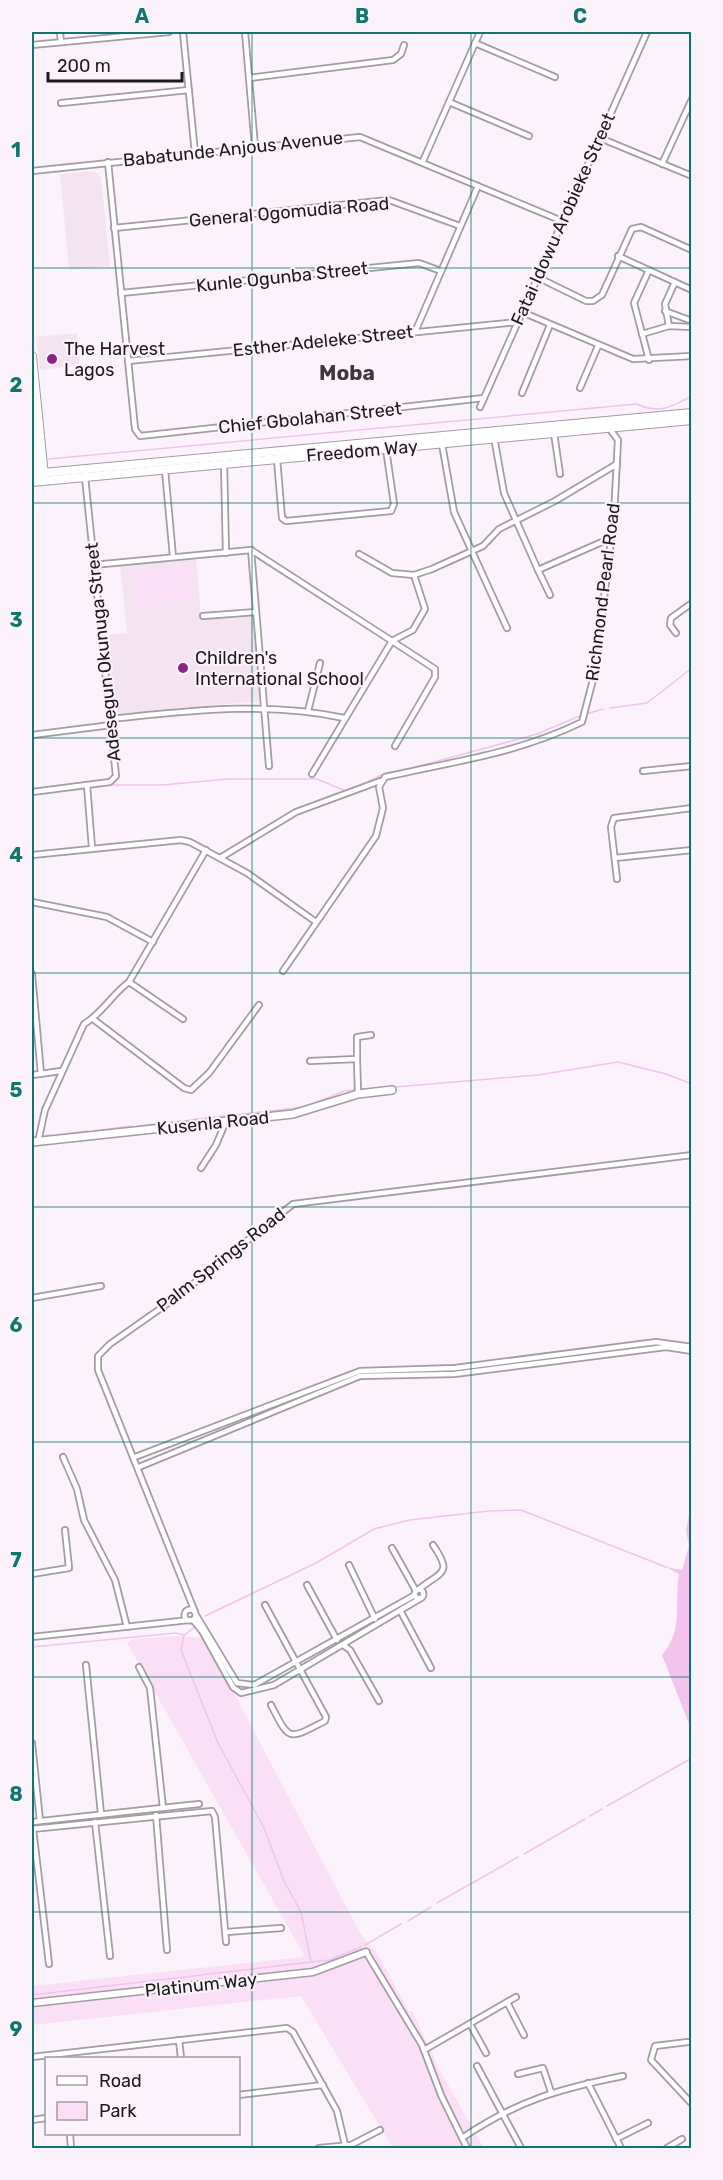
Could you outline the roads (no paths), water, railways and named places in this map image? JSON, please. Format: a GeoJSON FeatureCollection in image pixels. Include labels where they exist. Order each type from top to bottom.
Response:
{"type":"FeatureCollection","features":[{"type":"Feature","properties":{"kind":"main road"},"geometry":{"type":"LineString","coordinates":[[32,356],[38,477]]}},
{"type":"Feature","properties":{"kind":"main road"},"geometry":{"type":"LineString","coordinates":[[32,410],[34,420]]}},
{"type":"Feature","properties":{"kind":"main road","name":"Freedom Way"},"geometry":{"type":"LineString","coordinates":[[38,477],[493,435],[692,413]]}},
{"type":"Feature","properties":{"kind":"main road","name":"Freedom Way"},"geometry":{"type":"LineString","coordinates":[[277,455],[386,449],[442,444],[493,435],[554,433],[692,420]]}},
{"type":"Feature","properties":{"kind":"main road","name":"Freedom Way"},"geometry":{"type":"LineString","coordinates":[[38,477],[85,477],[165,470],[224,461]]}},
{"type":"Feature","properties":{"kind":"main road","name":"Kusenla Road"},"geometry":{"type":"LineString","coordinates":[[35,1142],[307,1112],[359,1091],[392,1090]]}},
{"type":"Feature","properties":{"kind":"street"},"geometry":{"type":"LineString","coordinates":[[60,32],[62,42]]}},
{"type":"Feature","properties":{"kind":"street"},"geometry":{"type":"LineString","coordinates":[[32,45],[123,34],[169,32]]}},
{"type":"Feature","properties":{"kind":"street"},"geometry":{"type":"LineString","coordinates":[[183,32],[195,153]]}},
{"type":"Feature","properties":{"kind":"street"},"geometry":{"type":"LineString","coordinates":[[245,32],[255,147]]}},
{"type":"Feature","properties":{"kind":"street"},"geometry":{"type":"LineString","coordinates":[[423,161],[480,32]]}},
{"type":"Feature","properties":{"kind":"street","name":"Fatai Idowu Arobieke Street"},"geometry":{"type":"LineString","coordinates":[[480,407],[647,32]]}},
{"type":"Feature","properties":{"kind":"street"},"geometry":{"type":"LineString","coordinates":[[475,43],[555,77]]}},
{"type":"Feature","properties":{"kind":"street"},"geometry":{"type":"LineString","coordinates":[[249,78],[393,60],[401,54],[404,45]]}},
{"type":"Feature","properties":{"kind":"street"},"geometry":{"type":"LineString","coordinates":[[61,103],[189,90]]}},
{"type":"Feature","properties":{"kind":"street"},"geometry":{"type":"LineString","coordinates":[[662,164],[692,99]]}},
{"type":"Feature","properties":{"kind":"street"},"geometry":{"type":"LineString","coordinates":[[449,102],[529,136]]}},
{"type":"Feature","properties":{"kind":"street","name":"Babatunde Anjous Avenue"},"geometry":{"type":"LineString","coordinates":[[32,171],[360,137],[423,161],[562,221]]}},
{"type":"Feature","properties":{"kind":"street"},"geometry":{"type":"LineString","coordinates":[[600,138],[692,176]]}},
{"type":"Feature","properties":{"kind":"street"},"geometry":{"type":"LineString","coordinates":[[108,162],[128,361]]}},
{"type":"Feature","properties":{"kind":"street"},"geometry":{"type":"LineString","coordinates":[[416,332],[459,226],[478,186]]}},
{"type":"Feature","properties":{"kind":"street","name":"General Ogomudia Road"},"geometry":{"type":"LineString","coordinates":[[114,228],[388,200],[459,226]]}},
{"type":"Feature","properties":{"kind":"street"},"geometry":{"type":"LineString","coordinates":[[539,278],[586,301],[593,302],[602,295],[629,232],[636,227],[692,250]]}},
{"type":"Feature","properties":{"kind":"street"},"geometry":{"type":"LineString","coordinates":[[618,256],[692,290]]}},
{"type":"Feature","properties":{"kind":"street","name":"Kunle Ogunba Street"},"geometry":{"type":"LineString","coordinates":[[121,293],[419,263],[441,271]]}},
{"type":"Feature","properties":{"kind":"street"},"geometry":{"type":"LineString","coordinates":[[649,270],[634,303],[649,360]]}},
{"type":"Feature","properties":{"kind":"street"},"geometry":{"type":"LineString","coordinates":[[669,326],[664,304],[675,282]]}},
{"type":"Feature","properties":{"kind":"street"},"geometry":{"type":"LineString","coordinates":[[665,311],[692,321]]}},
{"type":"Feature","properties":{"kind":"street"},"geometry":{"type":"LineString","coordinates":[[522,312],[633,359],[649,360],[692,356]]}},
{"type":"Feature","properties":{"kind":"street","name":"Esther Adeleke Street"},"geometry":{"type":"LineString","coordinates":[[128,361],[518,322]]}},
{"type":"Feature","properties":{"kind":"street"},"geometry":{"type":"LineString","coordinates":[[522,393],[550,325]]}},
{"type":"Feature","properties":{"kind":"street"},"geometry":{"type":"LineString","coordinates":[[642,334],[669,326],[692,327]]}},
{"type":"Feature","properties":{"kind":"street"},"geometry":{"type":"LineString","coordinates":[[580,388],[598,346]]}},
{"type":"Feature","properties":{"kind":"street","name":"Chief Gbolahan Street"},"geometry":{"type":"LineString","coordinates":[[128,361],[137,433],[145,436],[484,398]]}},
{"type":"Feature","properties":{"kind":"street","name":"Richmond Pearl Road"},"geometry":{"type":"LineString","coordinates":[[380,781],[385,777],[489,756],[540,741],[582,722],[595,672],[611,538],[618,440],[609,428]]}},
{"type":"Feature","properties":{"kind":"street"},"geometry":{"type":"LineString","coordinates":[[554,433],[560,474]]}},
{"type":"Feature","properties":{"kind":"street"},"geometry":{"type":"LineString","coordinates":[[493,435],[504,493],[550,595]]}},
{"type":"Feature","properties":{"kind":"street"},"geometry":{"type":"LineString","coordinates":[[442,444],[454,512],[470,552],[507,628]]}},
{"type":"Feature","properties":{"kind":"street"},"geometry":{"type":"LineString","coordinates":[[277,455],[283,520],[319,519],[392,511],[394,504],[386,449]]}},
{"type":"Feature","properties":{"kind":"street"},"geometry":{"type":"LineString","coordinates":[[224,461],[226,553]]}},
{"type":"Feature","properties":{"kind":"street"},"geometry":{"type":"LineString","coordinates":[[359,554],[382,570],[414,575],[483,546],[495,532],[555,501],[617,464]]}},
{"type":"Feature","properties":{"kind":"street"},"geometry":{"type":"LineString","coordinates":[[165,470],[173,557]]}},
{"type":"Feature","properties":{"kind":"street","name":"Adesegun Okunuga Street"},"geometry":{"type":"LineString","coordinates":[[32,792],[113,781],[116,776],[85,477]]}},
{"type":"Feature","properties":{"kind":"street"},"geometry":{"type":"LineString","coordinates":[[538,570],[611,538]]}},
{"type":"Feature","properties":{"kind":"street"},"geometry":{"type":"LineString","coordinates":[[251,550],[266,707],[269,766]]}},
{"type":"Feature","properties":{"kind":"street"},"geometry":{"type":"LineString","coordinates":[[93,565],[251,550],[435,669],[435,677],[395,746]]}},
{"type":"Feature","properties":{"kind":"street"},"geometry":{"type":"LineString","coordinates":[[312,774],[392,641],[413,630],[425,609],[424,597],[414,575]]}},
{"type":"Feature","properties":{"kind":"street"},"geometry":{"type":"LineString","coordinates":[[676,633],[670,625],[670,618],[692,603]]}},
{"type":"Feature","properties":{"kind":"street"},"geometry":{"type":"LineString","coordinates":[[203,616],[256,612]]}},
{"type":"Feature","properties":{"kind":"street"},"geometry":{"type":"LineString","coordinates":[[308,711],[320,663]]}},
{"type":"Feature","properties":{"kind":"street"},"geometry":{"type":"LineString","coordinates":[[110,719],[220,708],[266,707],[308,711],[344,718]]}},
{"type":"Feature","properties":{"kind":"street"},"geometry":{"type":"LineString","coordinates":[[32,735],[111,725]]}},
{"type":"Feature","properties":{"kind":"street"},"geometry":{"type":"LineString","coordinates":[[644,771],[692,766]]}},
{"type":"Feature","properties":{"kind":"street"},"geometry":{"type":"LineString","coordinates":[[220,858],[296,812],[380,781],[383,808],[376,836],[283,971]]}},
{"type":"Feature","properties":{"kind":"street"},"geometry":{"type":"LineString","coordinates":[[87,785],[92,848]]}},
{"type":"Feature","properties":{"kind":"street"},"geometry":{"type":"LineString","coordinates":[[617,879],[611,827],[614,818],[692,808]]}},
{"type":"Feature","properties":{"kind":"street"},"geometry":{"type":"LineString","coordinates":[[32,855],[181,840],[207,850],[247,873],[316,922]]}},
{"type":"Feature","properties":{"kind":"street"},"geometry":{"type":"LineString","coordinates":[[615,858],[692,849]]}},
{"type":"Feature","properties":{"kind":"street"},"geometry":{"type":"LineString","coordinates":[[35,1142],[61,1071],[84,1024],[93,1019],[109,1004],[119,989],[129,982],[207,850]]}},
{"type":"Feature","properties":{"kind":"street"},"geometry":{"type":"LineString","coordinates":[[32,902],[106,917],[153,942]]}},
{"type":"Feature","properties":{"kind":"street"},"geometry":{"type":"LineString","coordinates":[[32,974],[41,1074]]}},
{"type":"Feature","properties":{"kind":"street"},"geometry":{"type":"LineString","coordinates":[[129,982],[183,1019]]}},
{"type":"Feature","properties":{"kind":"street"},"geometry":{"type":"LineString","coordinates":[[93,1019],[184,1088],[191,1090],[208,1073],[259,1005]]}},
{"type":"Feature","properties":{"kind":"street"},"geometry":{"type":"LineString","coordinates":[[359,1091],[357,1037],[371,1035]]}},
{"type":"Feature","properties":{"kind":"street"},"geometry":{"type":"LineString","coordinates":[[310,1061],[357,1059]]}},
{"type":"Feature","properties":{"kind":"street"},"geometry":{"type":"LineString","coordinates":[[32,1075],[61,1071]]}},
{"type":"Feature","properties":{"kind":"street"},"geometry":{"type":"LineString","coordinates":[[201,1168],[216,1145],[226,1121]]}},
{"type":"Feature","properties":{"kind":"street","name":"Palm Springs Road"},"geometry":{"type":"LineString","coordinates":[[193,1617],[192,1600],[98,1370],[98,1356],[110,1344],[174,1299],[288,1207],[300,1202],[692,1155]]}},
{"type":"Feature","properties":{"kind":"street"},"geometry":{"type":"LineString","coordinates":[[32,1298],[101,1286]]}},
{"type":"Feature","properties":{"kind":"street"},"geometry":{"type":"LineString","coordinates":[[135,1457],[360,1371],[455,1368],[656,1342],[692,1347]]}},
{"type":"Feature","properties":{"kind":"street"},"geometry":{"type":"LineString","coordinates":[[139,1467],[161,1460],[360,1376],[454,1374],[666,1347],[692,1351]]}},
{"type":"Feature","properties":{"kind":"street"},"geometry":{"type":"LineString","coordinates":[[157,1449],[161,1460]]}},
{"type":"Feature","properties":{"kind":"street"},"geometry":{"type":"LineString","coordinates":[[63,1457],[77,1490],[84,1520],[115,1580],[127,1627]]}},
{"type":"Feature","properties":{"kind":"street"},"geometry":{"type":"LineString","coordinates":[[32,1574],[69,1568],[65,1530]]}},
{"type":"Feature","properties":{"kind":"street"},"geometry":{"type":"LineString","coordinates":[[187,1612],[202,1631],[233,1687],[241,1693],[274,1685],[401,1612],[425,1584],[442,1574],[445,1569],[444,1562],[433,1545]]}},
{"type":"Feature","properties":{"kind":"street"},"geometry":{"type":"LineString","coordinates":[[392,1548],[419,1593]]}},
{"type":"Feature","properties":{"kind":"street"},"geometry":{"type":"LineString","coordinates":[[349,1565],[375,1618]]}},
{"type":"Feature","properties":{"kind":"street"},"geometry":{"type":"LineString","coordinates":[[307,1585],[337,1640]]}},
{"type":"Feature","properties":{"kind":"street"},"geometry":{"type":"LineString","coordinates":[[187,1612],[193,1617],[237,1683],[254,1685],[419,1593]]}},
{"type":"Feature","properties":{"kind":"street"},"geometry":{"type":"LineString","coordinates":[[180,1620],[187,1612],[192,1600]]}},
{"type":"Feature","properties":{"kind":"street"},"geometry":{"type":"LineString","coordinates":[[265,1605],[326,1717],[325,1721],[300,1734],[289,1735],[285,1732],[271,1705]]}},
{"type":"Feature","properties":{"kind":"street"},"geometry":{"type":"LineString","coordinates":[[401,1612],[431,1668]]}},
{"type":"Feature","properties":{"kind":"street"},"geometry":{"type":"LineString","coordinates":[[32,1637],[193,1617]]}},
{"type":"Feature","properties":{"kind":"street"},"geometry":{"type":"LineString","coordinates":[[343,1645],[350,1650],[379,1701]]}},
{"type":"Feature","properties":{"kind":"street"},"geometry":{"type":"LineString","coordinates":[[86,1665],[101,1814]]}},
{"type":"Feature","properties":{"kind":"street"},"geometry":{"type":"LineString","coordinates":[[140,1667],[150,1688],[163,1808]]}},
{"type":"Feature","properties":{"kind":"street"},"geometry":{"type":"LineString","coordinates":[[32,1743],[40,1821]]}},
{"type":"Feature","properties":{"kind":"street"},"geometry":{"type":"LineString","coordinates":[[32,1822],[199,1804]]}},
{"type":"Feature","properties":{"kind":"street"},"geometry":{"type":"LineString","coordinates":[[48,1964],[32,1829],[208,1810],[214,1813],[227,1932],[226,1942]]}},
{"type":"Feature","properties":{"kind":"street"},"geometry":{"type":"LineString","coordinates":[[156,1815],[167,1950]]}},
{"type":"Feature","properties":{"kind":"street"},"geometry":{"type":"LineString","coordinates":[[95,1822],[110,1956]]}},
{"type":"Feature","properties":{"kind":"street"},"geometry":{"type":"LineString","coordinates":[[227,1932],[281,1928]]}},
{"type":"Feature","properties":{"kind":"street"},"geometry":{"type":"LineString","coordinates":[[366,1952],[424,2050],[441,2095],[467,2148]]}},
{"type":"Feature","properties":{"kind":"street","name":"Platinum Way"},"geometry":{"type":"LineString","coordinates":[[32,2003],[304,1974],[330,1968],[366,1952]]}},
{"type":"Feature","properties":{"kind":"street"},"geometry":{"type":"LineString","coordinates":[[424,2050],[516,1997]]}},
{"type":"Feature","properties":{"kind":"street"},"geometry":{"type":"LineString","coordinates":[[507,2002],[524,2035]]}},
{"type":"Feature","properties":{"kind":"street"},"geometry":{"type":"LineString","coordinates":[[470,2024],[486,2053]]}},
{"type":"Feature","properties":{"kind":"street"},"geometry":{"type":"LineString","coordinates":[[32,2057],[287,2028],[293,2032],[337,2111],[345,2145]]}},
{"type":"Feature","properties":{"kind":"street"},"geometry":{"type":"LineString","coordinates":[[179,2040],[181,2057]]}},
{"type":"Feature","properties":{"kind":"street"},"geometry":{"type":"LineString","coordinates":[[688,2042],[655,2046],[651,2060],[692,2104]]}},
{"type":"Feature","properties":{"kind":"street"},"geometry":{"type":"LineString","coordinates":[[477,2066],[520,2148]]}},
{"type":"Feature","properties":{"kind":"street"},"geometry":{"type":"LineString","coordinates":[[518,2074],[543,2068],[551,2092]]}},
{"type":"Feature","properties":{"kind":"street"},"geometry":{"type":"LineString","coordinates":[[462,2138],[502,2114],[551,2092],[623,2076]]}},
{"type":"Feature","properties":{"kind":"street"},"geometry":{"type":"LineString","coordinates":[[588,2083],[621,2148]]}},
{"type":"Feature","properties":{"kind":"street"},"geometry":{"type":"LineString","coordinates":[[240,2095],[323,2085]]}},
{"type":"Feature","properties":{"kind":"street"},"geometry":{"type":"LineString","coordinates":[[616,2139],[648,2122]]}},
{"type":"Feature","properties":{"kind":"street"},"geometry":{"type":"LineString","coordinates":[[319,2148],[345,2145],[380,2130]]}},
{"type":"Feature","properties":{"kind":"street"},"geometry":{"type":"LineString","coordinates":[[667,2148],[682,2139]]}},
{"type":"Feature","properties":{"kind":"waterway"},"geometry":{"type":"LineString","coordinates":[[49,459],[637,404],[659,409],[672,406],[692,396]]}},
{"type":"Feature","properties":{"kind":"waterway"},"geometry":{"type":"LineString","coordinates":[[610,708],[647,703],[692,668]]}},
{"type":"Feature","properties":{"kind":"waterway"},"geometry":{"type":"LineString","coordinates":[[586,714],[603,709]]}},
{"type":"Feature","properties":{"kind":"waterway"},"geometry":{"type":"LineString","coordinates":[[416,767],[537,734],[582,715]]}},
{"type":"Feature","properties":{"kind":"waterway"},"geometry":{"type":"LineString","coordinates":[[362,785],[381,775],[409,769]]}},
{"type":"Feature","properties":{"kind":"waterway"},"geometry":{"type":"LineString","coordinates":[[110,785],[162,785],[228,779],[317,779],[348,792]]}},
{"type":"Feature","properties":{"kind":"waterway"},"geometry":{"type":"LineString","coordinates":[[89,787],[102,785]]}},
{"type":"Feature","properties":{"kind":"waterway"},"geometry":{"type":"LineString","coordinates":[[71,789],[84,788]]}},
{"type":"Feature","properties":{"kind":"waterway"},"geometry":{"type":"LineString","coordinates":[[360,1090],[538,1075],[618,1062],[666,1074],[692,1084]]}},
{"type":"Feature","properties":{"kind":"waterway"},"geometry":{"type":"LineString","coordinates":[[189,1120],[305,1107],[344,1091],[355,1090]]}},
{"type":"Feature","properties":{"kind":"waterway"},"geometry":{"type":"LineString","coordinates":[[138,1126],[182,1121]]}},
{"type":"Feature","properties":{"kind":"waterway"},"geometry":{"type":"LineString","coordinates":[[93,1131],[132,1126]]}},
{"type":"Feature","properties":{"kind":"waterway"},"geometry":{"type":"LineString","coordinates":[[56,1135],[87,1131]]}},
{"type":"Feature","properties":{"kind":"waterway"},"geometry":{"type":"LineString","coordinates":[[43,1136],[51,1135]]}},
{"type":"Feature","properties":{"kind":"waterway"},"geometry":{"type":"LineString","coordinates":[[32,1138],[36,1137]]}},
{"type":"Feature","properties":{"kind":"waterway"},"geometry":{"type":"LineString","coordinates":[[205,1616],[316,1563],[374,1529],[409,1520],[489,1511],[521,1510],[666,1567]]}},
{"type":"Feature","properties":{"kind":"waterway"},"geometry":{"type":"LineString","coordinates":[[32,1647],[176,1633],[184,1635],[195,1627]]}},
{"type":"Feature","properties":{"kind":"waterway"},"geometry":{"type":"LineString","coordinates":[[32,1995],[311,1962],[301,1912],[284,1881],[264,1828],[218,1743],[181,1650],[184,1635]]}},
{"type":"Feature","properties":{"kind":"waterway"},"geometry":{"type":"LineString","coordinates":[[607,1806],[692,1758]]}},
{"type":"Feature","properties":{"kind":"waterway"},"geometry":{"type":"LineString","coordinates":[[590,1816],[602,1809]]}},
{"type":"Feature","properties":{"kind":"waterway"},"geometry":{"type":"LineString","coordinates":[[524,1854],[585,1819]]}},
{"type":"Feature","properties":{"kind":"waterway"},"geometry":{"type":"LineString","coordinates":[[437,1903],[518,1857]]}},
{"type":"Feature","properties":{"kind":"waterway"},"geometry":{"type":"LineString","coordinates":[[408,1921],[431,1907]]}},
{"type":"Feature","properties":{"kind":"waterway"},"geometry":{"type":"LineString","coordinates":[[365,1945],[401,1924]]}},
{"type":"Feature","properties":{"kind":"waterway"},"geometry":{"type":"LineString","coordinates":[[312,1962],[329,1960],[361,1947]]}},
{"type":"Feature","properties":{"kind":"place","name":"The Harvest Lagos"},"geometry":{"type":"Point","coordinates":[52,359]}},
{"type":"Feature","properties":{"kind":"place","name":"Children's International School"},"geometry":{"type":"Point","coordinates":[183,668]}},
{"type":"Feature","properties":{"kind":"district","name":"Moba"},"geometry":{"type":"Point","coordinates":[347,372]}}]}
